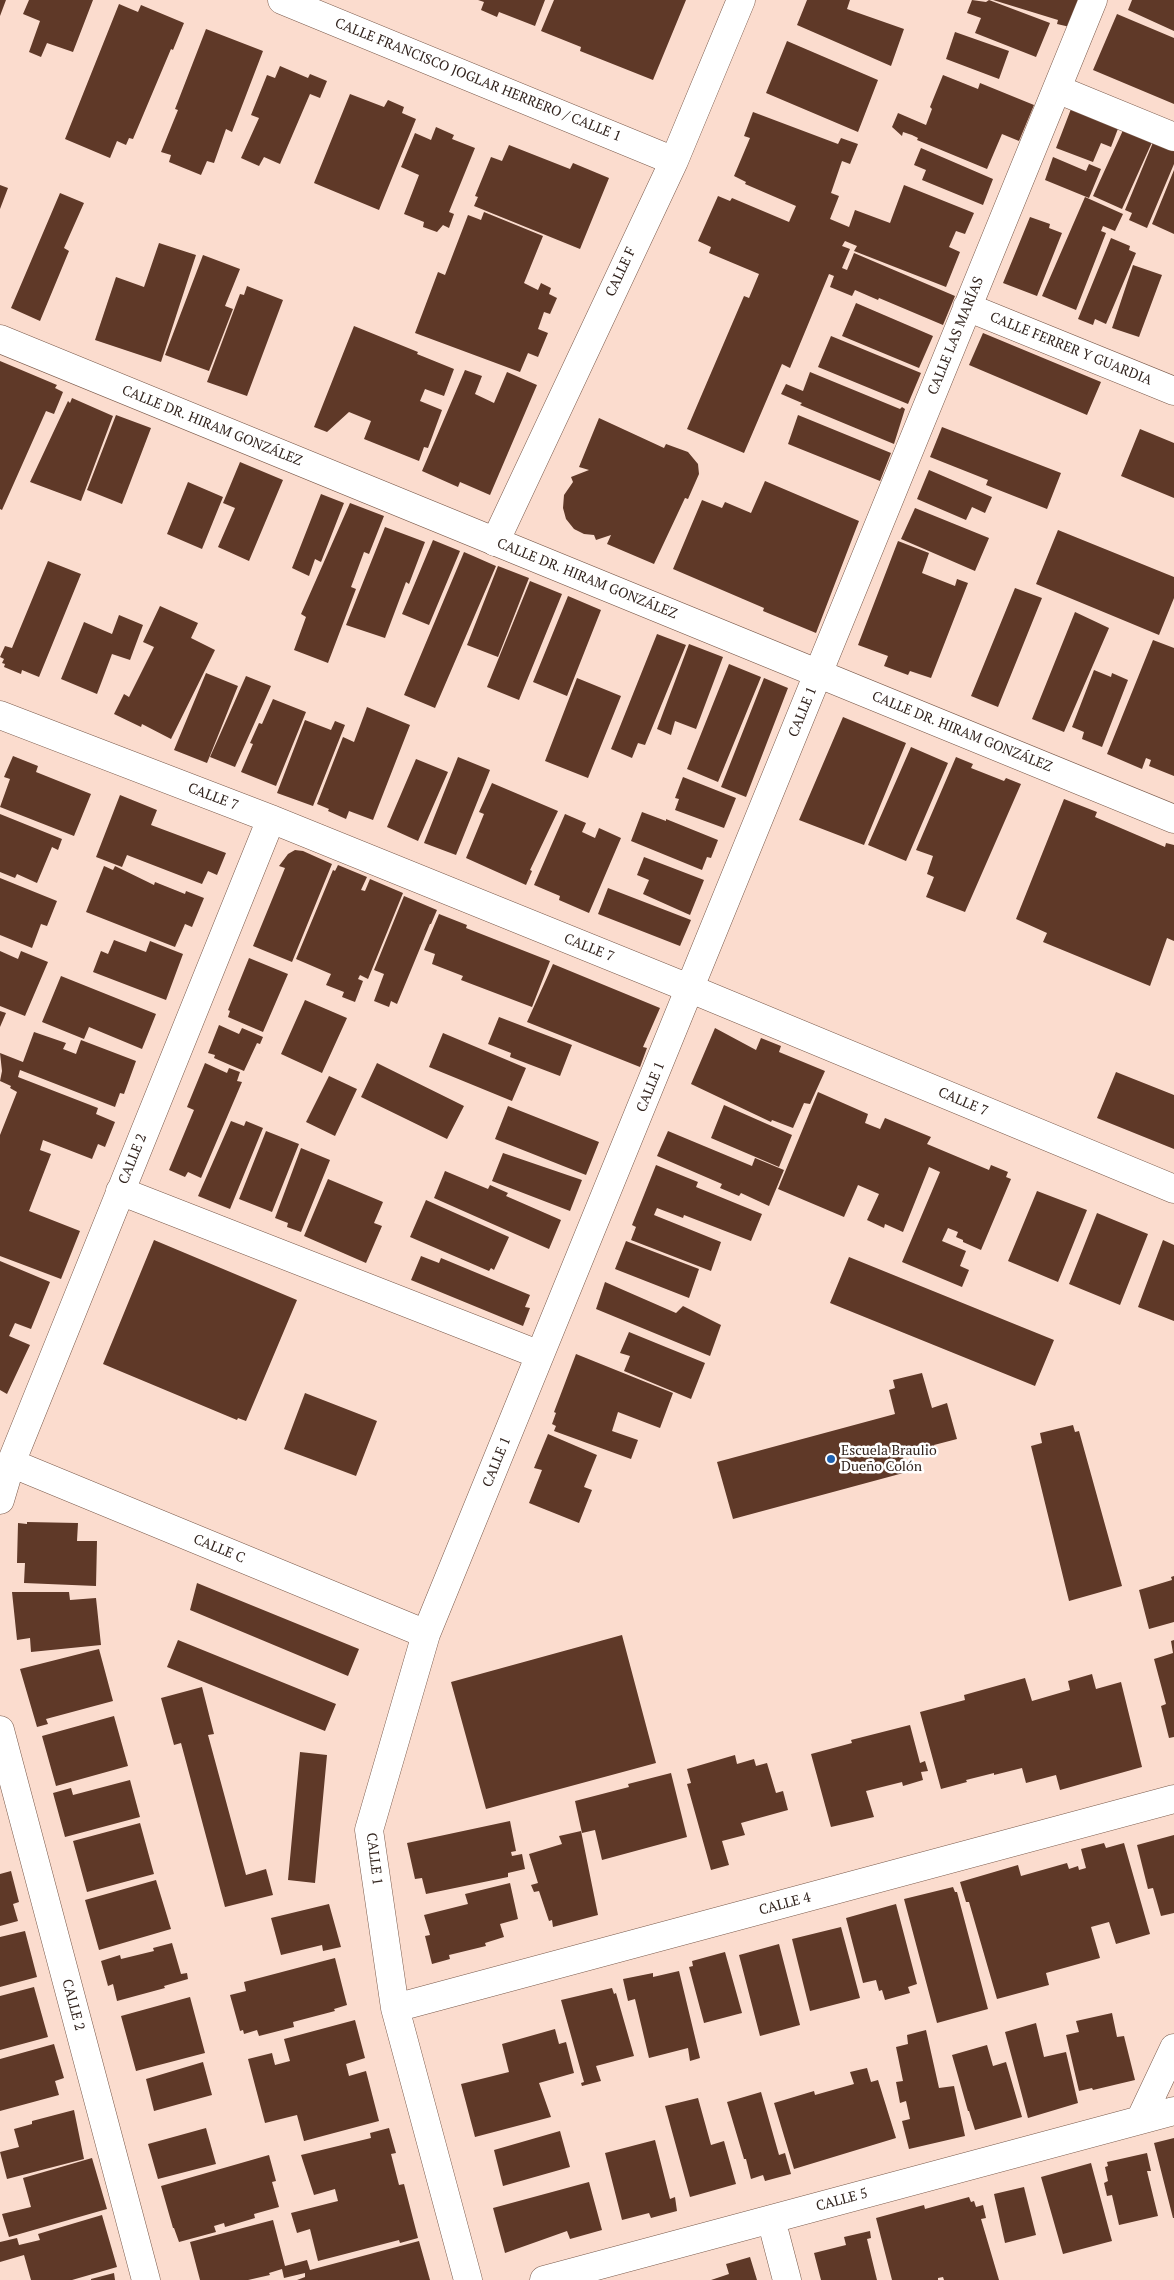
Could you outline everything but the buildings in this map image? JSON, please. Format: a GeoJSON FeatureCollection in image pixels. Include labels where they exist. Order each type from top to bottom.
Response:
{"type":"FeatureCollection","features":[{"type":"Feature","properties":{"kind":"street","name":"CALLE FRANCISCO JOGLAR HERRERO / CALLE 1"},"geometry":{"type":"LineString","coordinates":[[282,0],[674,161]]}},
{"type":"Feature","properties":{"kind":"street","name":"CALLE F"},"geometry":{"type":"LineString","coordinates":[[495,542],[674,161],[740,0]]}},
{"type":"Feature","properties":{"kind":"street","name":"CALLE LAS MARÍAS"},"geometry":{"type":"LineString","coordinates":[[819,673],[1093,0]]}},
{"type":"Feature","properties":{"kind":"street"},"geometry":{"type":"LineString","coordinates":[[1057,89],[1174,137]]}},
{"type":"Feature","properties":{"kind":"street","name":"CALLE FERRER Y GUARDIA"},"geometry":{"type":"LineString","coordinates":[[968,307],[1174,391]]}},
{"type":"Feature","properties":{"kind":"street","name":"CALLE DR. HIRAM GONZÁLEZ"},"geometry":{"type":"LineString","coordinates":[[0,339],[1174,819]]}},
{"type":"Feature","properties":{"kind":"street","name":"CALLE 1"},"geometry":{"type":"LineString","coordinates":[[468,2280],[395,2008],[369,1830],[426,1634],[819,673]]}},
{"type":"Feature","properties":{"kind":"street","name":"CALLE 7"},"geometry":{"type":"LineString","coordinates":[[0,715],[271,819],[691,989],[1174,1189]]}},
{"type":"Feature","properties":{"kind":"street","name":"CALLE 2"},"geometry":{"type":"LineString","coordinates":[[0,1500],[11,1463],[271,819]]}},
{"type":"Feature","properties":{"kind":"street"},"geometry":{"type":"LineString","coordinates":[[120,1191],[540,1355]]}},
{"type":"Feature","properties":{"kind":"street","name":"CALLE C"},"geometry":{"type":"LineString","coordinates":[[11,1463],[426,1634]]}},
{"type":"Feature","properties":{"kind":"street","name":"CALLE 2"},"geometry":{"type":"LineString","coordinates":[[0,1730],[146,2280]]}},
{"type":"Feature","properties":{"kind":"street","name":"CALLE 4"},"geometry":{"type":"LineString","coordinates":[[395,2008],[1174,1799]]}},
{"type":"Feature","properties":{"kind":"street"},"geometry":{"type":"LineString","coordinates":[[1140,2120],[1174,2048]]}},
{"type":"Feature","properties":{"kind":"street","name":"CALLE 5"},"geometry":{"type":"LineString","coordinates":[[544,2280],[1174,2111]]}},
{"type":"Feature","properties":{"kind":"street"},"geometry":{"type":"LineString","coordinates":[[771,2219],[787,2280]]}},
{"type":"Feature","properties":{"kind":"place","name":"Escuela Braulio Dueño Colón"},"geometry":{"type":"Point","coordinates":[831,1459]}}]}
